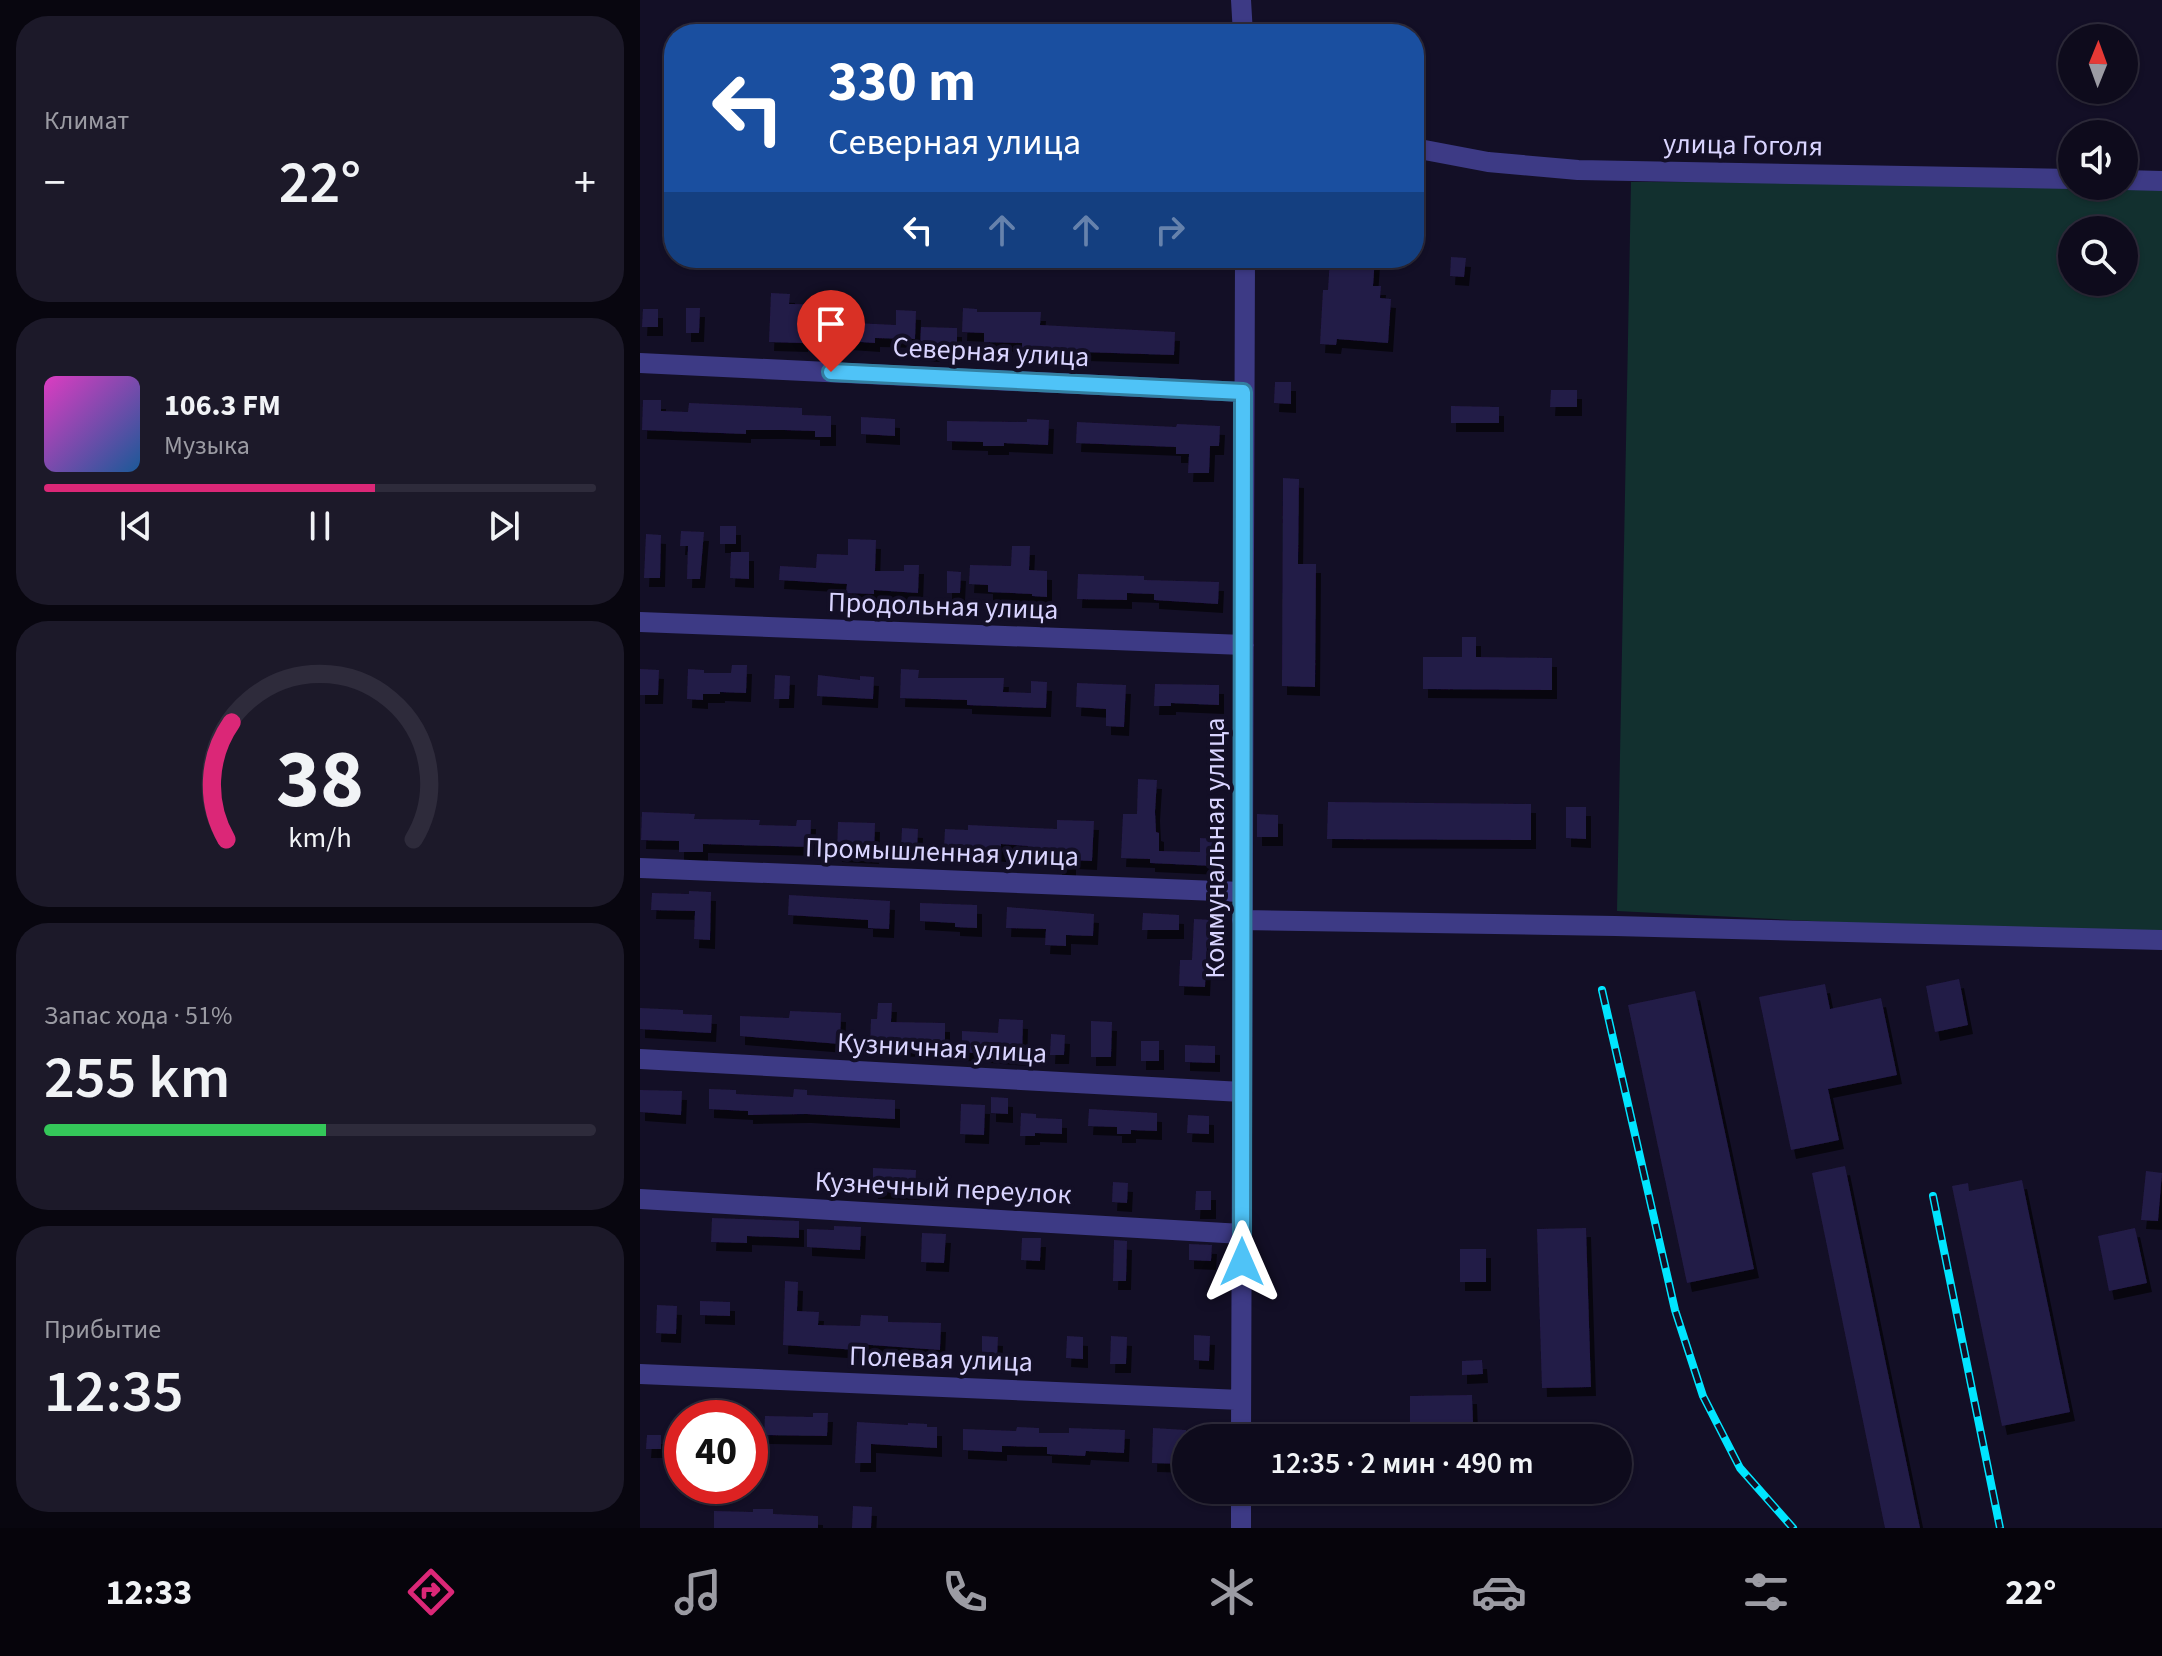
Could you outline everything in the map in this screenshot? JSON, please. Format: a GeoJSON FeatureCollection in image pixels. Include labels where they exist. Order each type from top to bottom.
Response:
{"type":"FeatureCollection","features":[{"type":"Feature","properties":{"kind":"street"},"geometry":{"type":"LineString","coordinates":[[1241,0],[1242,24]]}},
{"type":"Feature","properties":{"kind":"street","name":"улица Гоголя"},"geometry":{"type":"LineString","coordinates":[[1424,150],[1488,162],[1578,170],[2058,179]]}},
{"type":"Feature","properties":{"kind":"street"},"geometry":{"type":"LineString","coordinates":[[2138,180],[2162,181]]}},
{"type":"Feature","properties":{"kind":"street","name":"Коммунальная улица"},"geometry":{"type":"LineString","coordinates":[[1241,1424],[1245,268]]}},
{"type":"Feature","properties":{"kind":"street","name":"Северная улица"},"geometry":{"type":"LineString","coordinates":[[640,363],[1243,392]]}},
{"type":"Feature","properties":{"kind":"street","name":"Продольная улица"},"geometry":{"type":"LineString","coordinates":[[640,622],[1244,645]]}},
{"type":"Feature","properties":{"kind":"street","name":"Промышленная улица"},"geometry":{"type":"LineString","coordinates":[[640,868],[1242,892]]}},
{"type":"Feature","properties":{"kind":"street"},"geometry":{"type":"LineString","coordinates":[[1242,920],[2162,940]]}},
{"type":"Feature","properties":{"kind":"street","name":"Кузничная улица"},"geometry":{"type":"LineString","coordinates":[[640,1059],[1242,1092]]}},
{"type":"Feature","properties":{"kind":"street","name":"Кузнечный переулок"},"geometry":{"type":"LineString","coordinates":[[640,1199],[1242,1234]]}},
{"type":"Feature","properties":{"kind":"street","name":"Полевая улица"},"geometry":{"type":"LineString","coordinates":[[640,1374],[1241,1400]]}},
{"type":"Feature","properties":{"kind":"street"},"geometry":{"type":"LineString","coordinates":[[1241,1504],[1241,1528]]}},
{"type":"Feature","properties":{"kind":"green space"},"geometry":{"type":"Polygon","coordinates":[[[1631,182],[2058,183],[2058,200],[2138,200],[2138,184],[2162,183],[2162,939],[1617,911],[1631,182]]]}},
{"type":"Feature","properties":{"kind":"building"},"geometry":{"type":"Polygon","coordinates":[[[1451,257],[1466,258],[1464,277],[1450,276],[1451,257]]]}},
{"type":"Feature","properties":{"kind":"building"},"geometry":{"type":"Polygon","coordinates":[[[1329,268],[1374,268],[1373,286],[1381,286],[1380,298],[1391,299],[1388,343],[1337,339],[1336,345],[1320,344],[1323,290],[1328,290],[1329,268]]]}},
{"type":"Feature","properties":{"kind":"building"},"geometry":{"type":"Polygon","coordinates":[[[771,293],[790,294],[789,304],[855,305],[854,323],[896,325],[896,310],[916,311],[915,339],[875,338],[875,343],[803,338],[803,343],[769,342],[771,293]]]}},
{"type":"Feature","properties":{"kind":"building"},"geometry":{"type":"Polygon","coordinates":[[[686,308],[700,308],[699,333],[686,333],[686,308]]]}},
{"type":"Feature","properties":{"kind":"building"},"geometry":{"type":"Polygon","coordinates":[[[963,308],[977,309],[977,312],[1041,312],[1040,325],[1175,332],[1174,355],[1022,350],[1022,343],[984,342],[984,333],[962,332],[963,308]]]}},
{"type":"Feature","properties":{"kind":"building"},"geometry":{"type":"Polygon","coordinates":[[[643,309],[658,309],[658,327],[642,327],[643,309]]]}},
{"type":"Feature","properties":{"kind":"building"},"geometry":{"type":"Polygon","coordinates":[[[921,327],[957,328],[957,344],[936,344],[935,353],[920,352],[921,327]]]}},
{"type":"Feature","properties":{"kind":"building"},"geometry":{"type":"Polygon","coordinates":[[[1275,382],[1291,382],[1291,404],[1274,403],[1275,382]]]}},
{"type":"Feature","properties":{"kind":"building"},"geometry":{"type":"Polygon","coordinates":[[[1551,390],[1577,390],[1577,407],[1550,407],[1551,390]]]}},
{"type":"Feature","properties":{"kind":"building"},"geometry":{"type":"Polygon","coordinates":[[[643,400],[661,400],[661,411],[688,412],[689,403],[802,408],[802,415],[831,416],[831,437],[815,437],[815,431],[746,430],[746,434],[642,430],[643,400]]]}},
{"type":"Feature","properties":{"kind":"building"},"geometry":{"type":"Polygon","coordinates":[[[1451,406],[1499,407],[1499,423],[1451,423],[1451,406]]]}},
{"type":"Feature","properties":{"kind":"building"},"geometry":{"type":"Polygon","coordinates":[[[861,417],[895,419],[895,436],[861,434],[861,417]]]}},
{"type":"Feature","properties":{"kind":"building"},"geometry":{"type":"Polygon","coordinates":[[[1027,419],[1049,420],[1048,445],[1004,443],[1004,446],[983,446],[983,442],[947,441],[947,421],[1027,422],[1027,419]]]}},
{"type":"Feature","properties":{"kind":"building"},"geometry":{"type":"Polygon","coordinates":[[[1077,422],[1220,426],[1219,446],[1210,446],[1209,473],[1188,473],[1189,454],[1176,454],[1176,447],[1076,443],[1077,422]]]}},
{"type":"Feature","properties":{"kind":"building"},"geometry":{"type":"Polygon","coordinates":[[[1283,478],[1299,479],[1298,564],[1316,564],[1315,687],[1282,686],[1283,478]]]}},
{"type":"Feature","properties":{"kind":"building"},"geometry":{"type":"Polygon","coordinates":[[[720,526],[736,526],[736,544],[720,544],[720,526]]]}},
{"type":"Feature","properties":{"kind":"building"},"geometry":{"type":"Polygon","coordinates":[[[681,531],[704,532],[700,579],[687,579],[688,546],[680,546],[681,531]]]}},
{"type":"Feature","properties":{"kind":"building"},"geometry":{"type":"Polygon","coordinates":[[[646,534],[661,535],[660,578],[644,578],[646,534]]]}},
{"type":"Feature","properties":{"kind":"building"},"geometry":{"type":"Polygon","coordinates":[[[848,539],[876,540],[875,571],[904,571],[904,565],[919,565],[918,593],[874,590],[874,594],[846,593],[847,584],[779,580],[780,566],[816,568],[817,554],[848,555],[848,539]]]}},
{"type":"Feature","properties":{"kind":"building"},"geometry":{"type":"Polygon","coordinates":[[[1012,546],[1030,546],[1029,570],[1047,571],[1047,597],[988,592],[988,585],[969,584],[970,565],[1011,566],[1012,546]]]}},
{"type":"Feature","properties":{"kind":"building"},"geometry":{"type":"Polygon","coordinates":[[[731,552],[749,552],[749,579],[730,578],[731,552]]]}},
{"type":"Feature","properties":{"kind":"building"},"geometry":{"type":"Polygon","coordinates":[[[947,571],[961,572],[960,593],[947,593],[947,571]]]}},
{"type":"Feature","properties":{"kind":"building"},"geometry":{"type":"Polygon","coordinates":[[[1078,574],[1219,582],[1218,604],[1154,600],[1154,594],[1127,593],[1127,600],[1077,599],[1078,574]]]}},
{"type":"Feature","properties":{"kind":"building"},"geometry":{"type":"Polygon","coordinates":[[[1462,637],[1476,637],[1476,657],[1552,658],[1552,690],[1423,689],[1423,657],[1462,657],[1462,637]]]}},
{"type":"Feature","properties":{"kind":"building"},"geometry":{"type":"Polygon","coordinates":[[[732,665],[747,665],[746,693],[720,692],[703,694],[703,700],[687,699],[688,669],[704,670],[704,673],[731,673],[732,665]]]}},
{"type":"Feature","properties":{"kind":"building"},"geometry":{"type":"Polygon","coordinates":[[[640,669],[659,670],[658,695],[640,695],[640,669]]]}},
{"type":"Feature","properties":{"kind":"building"},"geometry":{"type":"Polygon","coordinates":[[[901,669],[919,670],[918,678],[1004,678],[1003,692],[1031,693],[1031,681],[1047,682],[1046,708],[967,705],[967,700],[900,698],[901,669]]]}},
{"type":"Feature","properties":{"kind":"building"},"geometry":{"type":"Polygon","coordinates":[[[775,675],[790,676],[789,699],[774,699],[775,675]]]}},
{"type":"Feature","properties":{"kind":"building"},"geometry":{"type":"Polygon","coordinates":[[[818,675],[860,680],[860,676],[874,677],[873,699],[817,696],[818,675]]]}},
{"type":"Feature","properties":{"kind":"building"},"geometry":{"type":"Polygon","coordinates":[[[1077,683],[1126,685],[1124,727],[1106,726],[1106,709],[1076,707],[1077,683]]]}},
{"type":"Feature","properties":{"kind":"building"},"geometry":{"type":"Polygon","coordinates":[[[1155,684],[1219,685],[1219,705],[1171,703],[1171,706],[1154,706],[1155,684]]]}},
{"type":"Feature","properties":{"kind":"building"},"geometry":{"type":"Polygon","coordinates":[[[1138,779],[1157,780],[1155,812],[1159,851],[1200,852],[1200,838],[1216,839],[1215,866],[1150,863],[1150,859],[1121,858],[1123,814],[1137,814],[1138,779]]]}},
{"type":"Feature","properties":{"kind":"building"},"geometry":{"type":"Polygon","coordinates":[[[1328,802],[1531,804],[1531,840],[1327,839],[1328,802]]]}},
{"type":"Feature","properties":{"kind":"building"},"geometry":{"type":"Polygon","coordinates":[[[1566,807],[1586,807],[1586,839],[1566,838],[1566,807]]]}},
{"type":"Feature","properties":{"kind":"building"},"geometry":{"type":"Polygon","coordinates":[[[642,812],[695,814],[694,819],[760,820],[759,825],[796,826],[797,820],[811,820],[810,847],[703,844],[703,852],[679,852],[679,841],[641,840],[642,812]]]}},
{"type":"Feature","properties":{"kind":"building"},"geometry":{"type":"Polygon","coordinates":[[[1257,814],[1278,815],[1278,837],[1257,837],[1257,814]]]}},
{"type":"Feature","properties":{"kind":"building"},"geometry":{"type":"Polygon","coordinates":[[[1057,820],[1094,821],[1092,861],[1071,860],[1071,869],[1057,868],[1057,857],[1027,856],[1028,846],[1001,844],[1001,853],[944,848],[945,829],[968,830],[968,825],[1057,829],[1057,820]]]}},
{"type":"Feature","properties":{"kind":"building"},"geometry":{"type":"Polygon","coordinates":[[[838,822],[875,823],[874,855],[837,853],[838,822]]]}},
{"type":"Feature","properties":{"kind":"building"},"geometry":{"type":"Polygon","coordinates":[[[902,828],[918,829],[917,849],[901,849],[902,828]]]}},
{"type":"Feature","properties":{"kind":"building"},"geometry":{"type":"Polygon","coordinates":[[[689,891],[711,892],[710,940],[694,939],[695,911],[651,910],[652,893],[689,894],[689,891]]]}},
{"type":"Feature","properties":{"kind":"building"},"geometry":{"type":"Polygon","coordinates":[[[789,895],[890,901],[889,929],[868,928],[868,920],[788,915],[789,895]]]}},
{"type":"Feature","properties":{"kind":"building"},"geometry":{"type":"Polygon","coordinates":[[[920,903],[977,905],[977,928],[920,921],[920,903]]]}},
{"type":"Feature","properties":{"kind":"building"},"geometry":{"type":"Polygon","coordinates":[[[1007,907],[1094,914],[1093,936],[1066,935],[1066,946],[1045,945],[1046,929],[1006,928],[1007,907]]]}},
{"type":"Feature","properties":{"kind":"building"},"geometry":{"type":"Polygon","coordinates":[[[1143,913],[1179,915],[1179,930],[1142,930],[1143,913]]]}},
{"type":"Feature","properties":{"kind":"building"},"geometry":{"type":"Polygon","coordinates":[[[1194,919],[1213,920],[1212,943],[1207,942],[1205,987],[1179,986],[1180,960],[1192,960],[1194,919]]]}},
{"type":"Feature","properties":{"kind":"building"},"geometry":{"type":"Polygon","coordinates":[[[1959,979],[1968,1025],[1935,1032],[1926,986],[1959,979]]]}},
{"type":"Feature","properties":{"kind":"building"},"geometry":{"type":"Polygon","coordinates":[[[1825,984],[1830,1009],[1881,998],[1897,1075],[1828,1089],[1839,1140],[1791,1150],[1759,997],[1825,984]]]}},
{"type":"Feature","properties":{"kind":"building"},"geometry":{"type":"Polygon","coordinates":[[[1695,991],[1754,1269],[1687,1283],[1628,1005],[1695,991]]]}},
{"type":"Feature","properties":{"kind":"building"},"geometry":{"type":"Polygon","coordinates":[[[878,1003],[892,1003],[891,1022],[945,1023],[945,1043],[924,1042],[924,1048],[870,1047],[871,1019],[877,1019],[878,1003]]]}},
{"type":"Feature","properties":{"kind":"building"},"geometry":{"type":"Polygon","coordinates":[[[640,1008],[712,1015],[711,1033],[640,1029],[640,1008]]]}},
{"type":"Feature","properties":{"kind":"building"},"geometry":{"type":"Polygon","coordinates":[[[790,1011],[841,1013],[840,1044],[740,1036],[740,1016],[789,1018],[790,1011]]]}},
{"type":"Feature","properties":{"kind":"building"},"geometry":{"type":"Polygon","coordinates":[[[999,1019],[1023,1020],[1022,1057],[962,1052],[962,1031],[998,1033],[999,1019]]]}},
{"type":"Feature","properties":{"kind":"building"},"geometry":{"type":"Polygon","coordinates":[[[1091,1021],[1112,1022],[1111,1057],[1091,1057],[1091,1021]]]}},
{"type":"Feature","properties":{"kind":"building"},"geometry":{"type":"Polygon","coordinates":[[[1051,1034],[1065,1035],[1064,1055],[1050,1055],[1051,1034]]]}},
{"type":"Feature","properties":{"kind":"building"},"geometry":{"type":"Polygon","coordinates":[[[1141,1041],[1159,1041],[1159,1061],[1141,1061],[1141,1041]]]}},
{"type":"Feature","properties":{"kind":"building"},"geometry":{"type":"Polygon","coordinates":[[[1185,1045],[1215,1046],[1215,1063],[1185,1062],[1185,1045]]]}},
{"type":"Feature","properties":{"kind":"building"},"geometry":{"type":"Polygon","coordinates":[[[709,1089],[736,1090],[736,1094],[793,1097],[794,1089],[807,1090],[807,1095],[895,1100],[895,1119],[806,1114],[748,1115],[748,1111],[709,1109],[709,1089]]]}},
{"type":"Feature","properties":{"kind":"building"},"geometry":{"type":"Polygon","coordinates":[[[640,1090],[682,1091],[681,1115],[640,1112],[640,1090]]]}},
{"type":"Feature","properties":{"kind":"building"},"geometry":{"type":"Polygon","coordinates":[[[991,1097],[1008,1098],[1008,1114],[991,1113],[991,1097]]]}},
{"type":"Feature","properties":{"kind":"building"},"geometry":{"type":"Polygon","coordinates":[[[961,1104],[985,1105],[984,1135],[960,1134],[961,1104]]]}},
{"type":"Feature","properties":{"kind":"building"},"geometry":{"type":"Polygon","coordinates":[[[1089,1109],[1157,1113],[1157,1131],[1131,1130],[1131,1134],[1117,1134],[1117,1127],[1088,1126],[1089,1109]]]}},
{"type":"Feature","properties":{"kind":"building"},"geometry":{"type":"Polygon","coordinates":[[[1021,1113],[1036,1114],[1036,1118],[1062,1119],[1062,1134],[1020,1136],[1021,1113]]]}},
{"type":"Feature","properties":{"kind":"building"},"geometry":{"type":"Polygon","coordinates":[[[1188,1115],[1209,1116],[1209,1134],[1187,1133],[1188,1115]]]}},
{"type":"Feature","properties":{"kind":"building"},"geometry":{"type":"Polygon","coordinates":[[[1845,1166],[1920,1528],[1885,1528],[1812,1173],[1845,1166]]]}},
{"type":"Feature","properties":{"kind":"building"},"geometry":{"type":"Polygon","coordinates":[[[873,1168],[916,1170],[915,1191],[873,1190],[873,1168]]]}},
{"type":"Feature","properties":{"kind":"building"},"geometry":{"type":"Polygon","coordinates":[[[2146,1171],[2162,1173],[2158,1221],[2141,1220],[2146,1171]]]}},
{"type":"Feature","properties":{"kind":"building"},"geometry":{"type":"Polygon","coordinates":[[[2022,1180],[2070,1412],[2002,1426],[1952,1186],[1968,1183],[1969,1191],[2022,1180]]]}},
{"type":"Feature","properties":{"kind":"building"},"geometry":{"type":"Polygon","coordinates":[[[1113,1182],[1128,1183],[1127,1203],[1112,1202],[1113,1182]]]}},
{"type":"Feature","properties":{"kind":"building"},"geometry":{"type":"Polygon","coordinates":[[[1196,1191],[1211,1191],[1211,1210],[1195,1210],[1196,1191]]]}},
{"type":"Feature","properties":{"kind":"building"},"geometry":{"type":"Polygon","coordinates":[[[712,1218],[799,1221],[799,1238],[747,1236],[747,1243],[711,1242],[712,1218]]]}},
{"type":"Feature","properties":{"kind":"building"},"geometry":{"type":"Polygon","coordinates":[[[834,1226],[861,1227],[860,1250],[807,1247],[807,1229],[834,1230],[834,1226]]]}},
{"type":"Feature","properties":{"kind":"building"},"geometry":{"type":"Polygon","coordinates":[[[1586,1228],[1591,1387],[1542,1388],[1537,1229],[1586,1228]]]}},
{"type":"Feature","properties":{"kind":"building"},"geometry":{"type":"Polygon","coordinates":[[[2135,1228],[2147,1283],[2109,1291],[2098,1236],[2135,1228]]]}},
{"type":"Feature","properties":{"kind":"building"},"geometry":{"type":"Polygon","coordinates":[[[922,1233],[946,1234],[944,1263],[921,1262],[922,1233]]]}},
{"type":"Feature","properties":{"kind":"building"},"geometry":{"type":"Polygon","coordinates":[[[1022,1238],[1041,1238],[1040,1261],[1021,1260],[1022,1238]]]}},
{"type":"Feature","properties":{"kind":"building"},"geometry":{"type":"Polygon","coordinates":[[[1114,1240],[1127,1241],[1126,1281],[1113,1281],[1114,1240]]]}},
{"type":"Feature","properties":{"kind":"building"},"geometry":{"type":"Polygon","coordinates":[[[1189,1244],[1212,1245],[1211,1261],[1189,1260],[1189,1244]]]}},
{"type":"Feature","properties":{"kind":"building"},"geometry":{"type":"Polygon","coordinates":[[[1460,1249],[1486,1249],[1486,1282],[1460,1282],[1460,1249]]]}},
{"type":"Feature","properties":{"kind":"building"},"geometry":{"type":"Polygon","coordinates":[[[785,1281],[798,1282],[797,1311],[819,1312],[818,1325],[860,1326],[861,1315],[888,1316],[888,1322],[941,1323],[940,1350],[857,1344],[857,1350],[783,1345],[785,1281]]]}},
{"type":"Feature","properties":{"kind":"building"},"geometry":{"type":"Polygon","coordinates":[[[700,1301],[730,1302],[730,1316],[700,1315],[700,1301]]]}},
{"type":"Feature","properties":{"kind":"building"},"geometry":{"type":"Polygon","coordinates":[[[657,1305],[677,1306],[676,1334],[656,1333],[657,1305]]]}},
{"type":"Feature","properties":{"kind":"building"},"geometry":{"type":"Polygon","coordinates":[[[1194,1335],[1210,1336],[1209,1361],[1194,1360],[1194,1335]]]}},
{"type":"Feature","properties":{"kind":"building"},"geometry":{"type":"Polygon","coordinates":[[[982,1336],[998,1337],[997,1357],[982,1357],[982,1336]]]}},
{"type":"Feature","properties":{"kind":"building"},"geometry":{"type":"Polygon","coordinates":[[[1067,1336],[1083,1337],[1083,1359],[1066,1358],[1067,1336]]]}},
{"type":"Feature","properties":{"kind":"building"},"geometry":{"type":"Polygon","coordinates":[[[1111,1336],[1127,1337],[1126,1364],[1110,1364],[1111,1336]]]}},
{"type":"Feature","properties":{"kind":"building"},"geometry":{"type":"Polygon","coordinates":[[[1482,1360],[1483,1374],[1462,1375],[1462,1361],[1482,1360]]]}},
{"type":"Feature","properties":{"kind":"building"},"geometry":{"type":"Polygon","coordinates":[[[1472,1395],[1473,1422],[1410,1423],[1410,1396],[1472,1395]]]}},
{"type":"Feature","properties":{"kind":"building"},"geometry":{"type":"Polygon","coordinates":[[[813,1413],[828,1413],[827,1436],[768,1435],[768,1416],[813,1417],[813,1413]]]}},
{"type":"Feature","properties":{"kind":"building"},"geometry":{"type":"Polygon","coordinates":[[[857,1422],[937,1427],[937,1448],[871,1444],[871,1463],[855,1463],[857,1422]]]}},
{"type":"Feature","properties":{"kind":"building"},"geometry":{"type":"Polygon","coordinates":[[[1017,1427],[1039,1428],[1039,1433],[1069,1433],[1069,1428],[1125,1430],[1124,1453],[1086,1451],[1085,1456],[1047,1454],[1047,1447],[1002,1446],[1002,1452],[963,1450],[963,1429],[1016,1431],[1017,1427]]]}},
{"type":"Feature","properties":{"kind":"building"},"geometry":{"type":"Polygon","coordinates":[[[1153,1428],[1172,1429],[1172,1464],[1152,1463],[1153,1428]]]}},
{"type":"Feature","properties":{"kind":"building"},"geometry":{"type":"Polygon","coordinates":[[[647,1435],[661,1435],[661,1449],[646,1449],[647,1435]]]}},
{"type":"Feature","properties":{"kind":"building"},"geometry":{"type":"Polygon","coordinates":[[[853,1506],[872,1507],[871,1528],[852,1528],[853,1506]]]}},
{"type":"Feature","properties":{"kind":"building"},"geometry":{"type":"Polygon","coordinates":[[[753,1509],[773,1509],[773,1514],[818,1516],[818,1528],[714,1528],[714,1511],[753,1512],[753,1509]]]}},
{"type":"Feature","properties":{"kind":"railway"},"geometry":{"type":"LineString","coordinates":[[1602,990],[1675,1310],[1703,1396],[1740,1468],[1793,1528]]}},
{"type":"Feature","properties":{"kind":"railway"},"geometry":{"type":"LineString","coordinates":[[1933,1196],[2000,1528]]}},
{"type":"Feature","properties":{"kind":"route"},"geometry":{"type":"LineString","coordinates":[[831,372],[1243,392],[1242,1262]]}}]}
